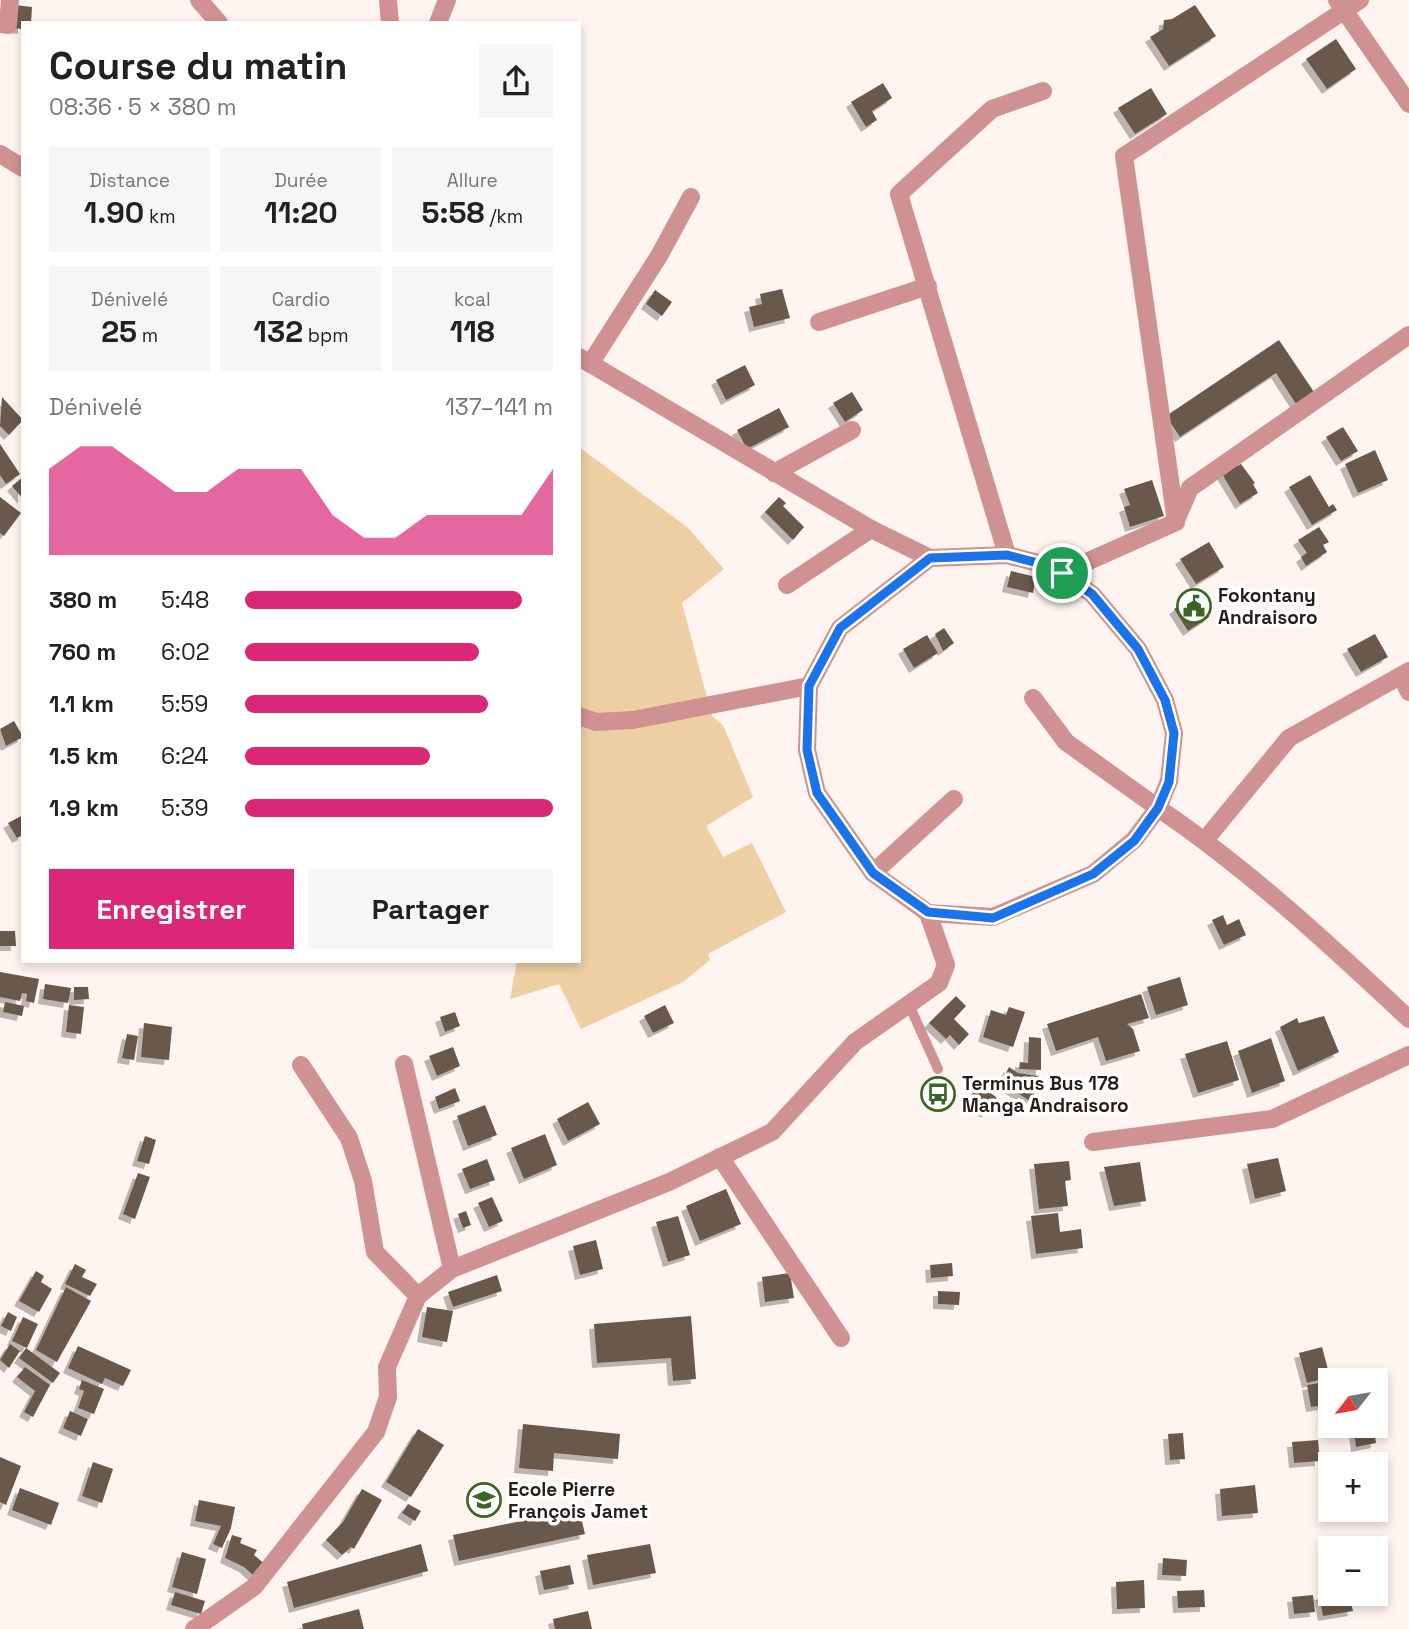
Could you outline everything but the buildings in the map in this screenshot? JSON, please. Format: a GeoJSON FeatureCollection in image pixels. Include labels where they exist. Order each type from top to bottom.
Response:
{"type":"FeatureCollection","features":[{"type":"Feature","properties":{"kind":"street"},"geometry":{"type":"LineString","coordinates":[[0,24],[8,25],[10,0]]}},
{"type":"Feature","properties":{"kind":"street"},"geometry":{"type":"LineString","coordinates":[[199,0],[217,21]]}},
{"type":"Feature","properties":{"kind":"street"},"geometry":{"type":"LineString","coordinates":[[388,0],[390,21]]}},
{"type":"Feature","properties":{"kind":"street"},"geometry":{"type":"LineString","coordinates":[[440,21],[447,0]]}},
{"type":"Feature","properties":{"kind":"street"},"geometry":{"type":"LineString","coordinates":[[1176,522],[1124,156],[1341,6],[1360,0]]}},
{"type":"Feature","properties":{"kind":"street"},"geometry":{"type":"LineString","coordinates":[[1341,6],[1409,104]]}},
{"type":"Feature","properties":{"kind":"street"},"geometry":{"type":"LineString","coordinates":[[1007,555],[899,194],[992,110],[1043,91]]}},
{"type":"Feature","properties":{"kind":"street"},"geometry":{"type":"LineString","coordinates":[[0,154],[21,167]]}},
{"type":"Feature","properties":{"kind":"street"},"geometry":{"type":"LineString","coordinates":[[691,197],[659,256],[585,360],[871,529],[930,558],[1007,555],[1062,573],[1092,594],[1113,616],[1138,649],[1165,700],[1174,733],[1169,782],[1158,808],[1134,841],[1093,874],[993,918],[928,912],[873,873],[817,793],[807,750],[809,686],[840,628],[930,558]]}},
{"type":"Feature","properties":{"kind":"street"},"geometry":{"type":"LineString","coordinates":[[819,322],[928,286]]}},
{"type":"Feature","properties":{"kind":"street"},"geometry":{"type":"LineString","coordinates":[[1062,573],[1176,522],[1189,488],[1409,335]]}},
{"type":"Feature","properties":{"kind":"street"},"geometry":{"type":"LineString","coordinates":[[774,473],[852,430]]}},
{"type":"Feature","properties":{"kind":"street"},"geometry":{"type":"LineString","coordinates":[[787,585],[871,529]]}},
{"type":"Feature","properties":{"kind":"street"},"geometry":{"type":"LineString","coordinates":[[1205,840],[1289,738],[1406,680]]}},
{"type":"Feature","properties":{"kind":"street"},"geometry":{"type":"LineString","coordinates":[[581,717],[596,722],[633,720],[809,686]]}},
{"type":"Feature","properties":{"kind":"street"},"geometry":{"type":"LineString","coordinates":[[1033,698],[1066,742],[1205,840],[1342,956],[1409,1019]]}},
{"type":"Feature","properties":{"kind":"street"},"geometry":{"type":"LineString","coordinates":[[873,873],[954,799]]}},
{"type":"Feature","properties":{"kind":"street"},"geometry":{"type":"LineString","coordinates":[[194,1629],[254,1587],[376,1432],[388,1397],[387,1367],[418,1296],[452,1269],[669,1182],[772,1132],[855,1042],[910,1007],[939,983],[946,965],[928,912]]}},
{"type":"Feature","properties":{"kind":"street"},"geometry":{"type":"LineString","coordinates":[[1093,1142],[1272,1119],[1409,1055]]}},
{"type":"Feature","properties":{"kind":"street"},"geometry":{"type":"LineString","coordinates":[[404,1064],[452,1269]]}},
{"type":"Feature","properties":{"kind":"street"},"geometry":{"type":"LineString","coordinates":[[301,1065],[349,1138],[363,1181],[375,1252],[418,1296]]}},
{"type":"Feature","properties":{"kind":"street"},"geometry":{"type":"LineString","coordinates":[[720,1157],[841,1338]]}},
{"type":"Feature","properties":{"kind":"lane"},"geometry":{"type":"LineString","coordinates":[[910,1007],[938,1069]]}},
{"type":"Feature","properties":{"kind":"shaded area"},"geometry":{"type":"Polygon","coordinates":[[[581,448],[687,527],[724,569],[682,603],[712,716],[723,725],[753,797],[706,826],[723,857],[752,843],[786,912],[708,954],[710,960],[683,982],[581,1029],[559,984],[510,999],[517,963],[581,963],[581,448]]]}},
{"type":"Feature","properties":{"kind":"place","name":"Fokontany Andraisoro"},"geometry":{"type":"Point","coordinates":[1194,606]}},
{"type":"Feature","properties":{"kind":"place","name":"Terminus Bus 178 Manga Andraisoro"},"geometry":{"type":"Point","coordinates":[938,1094]}},
{"type":"Feature","properties":{"kind":"place","name":"Ecole Pierre François Jamet"},"geometry":{"type":"Point","coordinates":[484,1500]}},
{"type":"Feature","properties":{"kind":"route"},"geometry":{"type":"LineString","coordinates":[[1007,555],[1062,573],[1092,594],[1113,616],[1138,649],[1155,680],[1165,700],[1174,733],[1169,782],[1158,808],[1134,841],[1093,874],[993,918],[928,912],[873,873],[817,793],[807,750],[809,686],[840,628],[930,558],[1007,555]]}}]}
